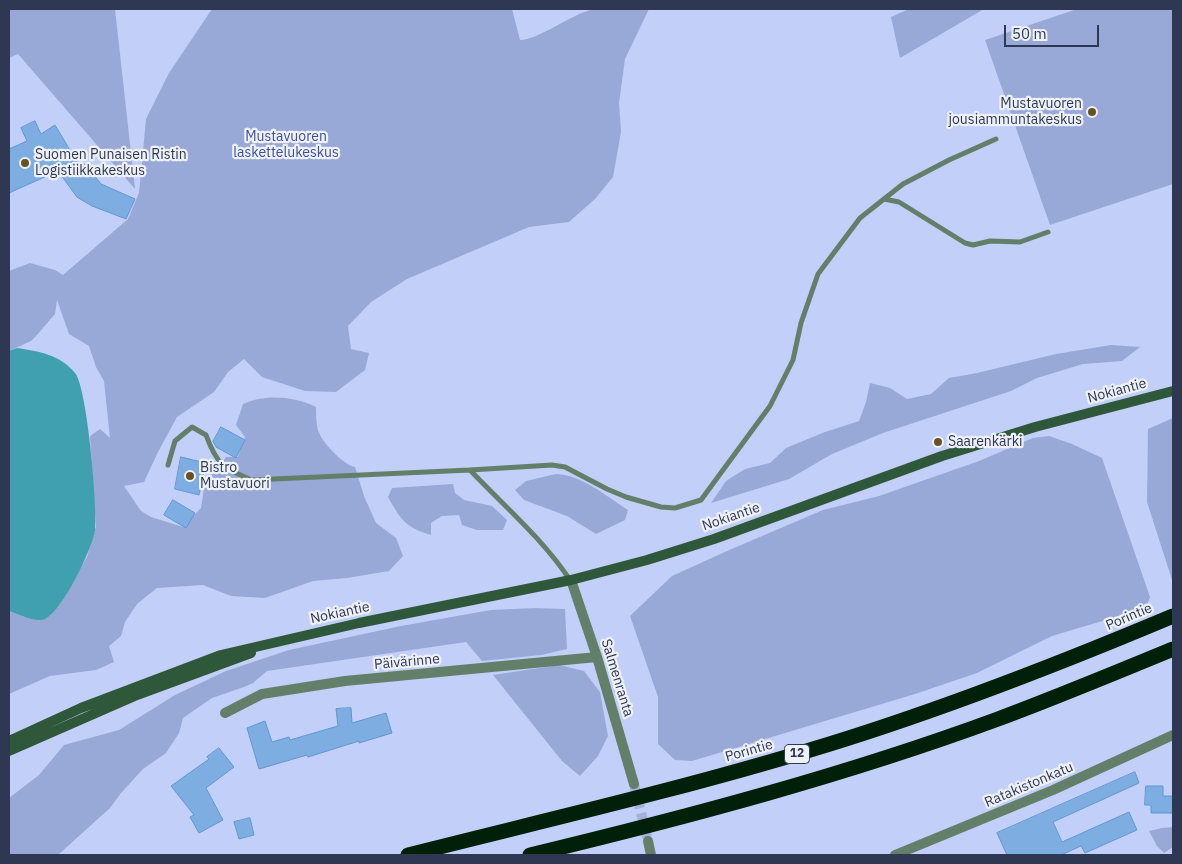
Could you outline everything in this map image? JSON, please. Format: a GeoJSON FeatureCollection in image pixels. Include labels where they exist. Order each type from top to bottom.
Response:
{"type":"FeatureCollection","features":[{"type":"Feature","properties":{"kind":"highway","name":"Porintie"},"geometry":{"type":"LineString","coordinates":[[408,855],[720,776],[811,750],[985,692],[1074,658],[1173,616]]}},
{"type":"Feature","properties":{"kind":"highway","name":"12"},"geometry":{"type":"LineString","coordinates":[[530,855],[728,804],[835,773],[996,720],[1086,686],[1173,649]]}},
{"type":"Feature","properties":{"kind":"main road","name":"Nokiantie"},"geometry":{"type":"LineString","coordinates":[[9,741],[81,708],[221,655],[359,623],[571,580],[647,560],[714,539],[942,456],[1035,427],[1173,391]]}},
{"type":"Feature","properties":{"kind":"main road","name":"Nokiantie"},"geometry":{"type":"LineString","coordinates":[[9,751],[137,695],[290,638]]}},
{"type":"Feature","properties":{"kind":"street","name":"Salmenranta"},"geometry":{"type":"LineString","coordinates":[[571,580],[597,657],[634,784]]}},
{"type":"Feature","properties":{"kind":"street","name":"Päivärinne"},"geometry":{"type":"LineString","coordinates":[[225,713],[262,694],[345,681],[597,657]]}},
{"type":"Feature","properties":{"kind":"street","name":"Ratakistonkatu"},"geometry":{"type":"LineString","coordinates":[[895,855],[1053,790],[1173,735]]}},
{"type":"Feature","properties":{"kind":"street"},"geometry":{"type":"LineString","coordinates":[[648,841],[651,855]]}},
{"type":"Feature","properties":{"kind":"lane"},"geometry":{"type":"LineString","coordinates":[[168,465],[175,441],[192,427],[206,435],[213,454],[228,470],[252,480],[552,465],[565,467],[626,497],[661,507],[676,508],[701,500],[770,406],[793,360],[801,323],[818,274],[860,218],[884,198],[911,180],[949,160],[996,139]]}},
{"type":"Feature","properties":{"kind":"lane"},"geometry":{"type":"LineString","coordinates":[[884,198],[899,202],[965,243],[973,245],[990,241],[1020,242],[1048,232]]}},
{"type":"Feature","properties":{"kind":"lane"},"geometry":{"type":"LineString","coordinates":[[470,470],[533,533],[557,560],[571,580]]}},
{"type":"Feature","properties":{"kind":"green space","name":"Mustavuoren laskettelukeskus"},"geometry":{"type":"Polygon","coordinates":[[[600,8],[649,9],[625,59],[619,103],[621,132],[613,177],[595,199],[569,222],[529,227],[407,279],[371,302],[348,326],[351,349],[369,353],[365,370],[336,392],[305,391],[262,377],[244,359],[228,372],[214,392],[177,417],[144,482],[124,486],[141,511],[151,517],[183,527],[201,508],[204,489],[212,468],[220,466],[226,457],[238,457],[245,437],[236,425],[243,404],[270,398],[298,400],[316,407],[316,421],[320,435],[340,459],[355,467],[364,496],[376,523],[396,538],[403,556],[389,571],[313,581],[265,598],[231,596],[203,585],[157,588],[137,604],[125,622],[121,636],[109,646],[114,662],[96,670],[50,676],[9,694],[9,611],[24,617],[77,574],[87,557],[96,526],[90,436],[100,429],[110,438],[104,381],[96,367],[89,346],[69,334],[57,300],[55,314],[37,335],[31,341],[9,351],[9,271],[30,263],[55,270],[63,275],[128,219],[139,193],[146,119],[169,73],[212,9],[512,9],[520,40],[536,36],[586,11],[600,8]]]}},
{"type":"Feature","properties":{"kind":"green space"},"geometry":{"type":"Polygon","coordinates":[[[9,9],[115,9],[135,189],[18,54],[9,58],[9,9]]]}},
{"type":"Feature","properties":{"kind":"green space"},"geometry":{"type":"Polygon","coordinates":[[[909,9],[984,9],[900,58],[891,17],[909,9]]]}},
{"type":"Feature","properties":{"kind":"green space","name":"Mustavuoren jousiammuntakeskus"},"geometry":{"type":"Polygon","coordinates":[[[1077,9],[1173,9],[1173,184],[1050,225],[985,40],[1077,9]]]}},
{"type":"Feature","properties":{"kind":"green space"},"geometry":{"type":"Polygon","coordinates":[[[1111,345],[1140,347],[1122,361],[1083,364],[1037,378],[1011,391],[883,433],[832,454],[789,479],[711,503],[726,481],[745,469],[770,463],[786,448],[859,421],[870,383],[890,388],[907,399],[931,394],[949,378],[1056,354],[1111,345]]]}},
{"type":"Feature","properties":{"kind":"green space"},"geometry":{"type":"Polygon","coordinates":[[[1173,418],[1173,583],[1147,502],[1148,429],[1173,418]]]}},
{"type":"Feature","properties":{"kind":"green space"},"geometry":{"type":"Polygon","coordinates":[[[1049,436],[1102,458],[1150,597],[1146,608],[1052,636],[977,673],[915,694],[692,761],[675,760],[658,744],[658,697],[630,616],[672,576],[823,510],[879,496],[979,461],[1033,438],[1049,436]]]}},
{"type":"Feature","properties":{"kind":"green space"},"geometry":{"type":"Polygon","coordinates":[[[556,474],[566,475],[584,482],[628,510],[625,520],[596,534],[567,516],[524,500],[515,490],[526,481],[556,474]]]}},
{"type":"Feature","properties":{"kind":"green space"},"geometry":{"type":"Polygon","coordinates":[[[453,484],[455,493],[464,500],[492,506],[507,520],[503,530],[477,530],[462,525],[459,515],[442,516],[431,523],[431,535],[409,526],[400,517],[388,497],[392,488],[453,484]]]}},
{"type":"Feature","properties":{"kind":"green space"},"geometry":{"type":"Polygon","coordinates":[[[565,609],[567,649],[541,655],[482,661],[466,642],[267,671],[253,683],[212,698],[183,718],[179,733],[166,753],[143,769],[110,808],[58,855],[9,855],[9,798],[39,775],[64,745],[119,730],[175,695],[226,671],[289,650],[401,626],[491,610],[565,609]]]}},
{"type":"Feature","properties":{"kind":"green space"},"geometry":{"type":"Polygon","coordinates":[[[559,665],[584,671],[600,692],[608,736],[598,756],[580,776],[562,761],[493,675],[559,665]]]}},
{"type":"Feature","properties":{"kind":"green space"},"geometry":{"type":"Polygon","coordinates":[[[1173,827],[1173,847],[1164,853],[1157,846],[1149,831],[1173,827]]]}},
{"type":"Feature","properties":{"kind":"shaded area"},"geometry":{"type":"Polygon","coordinates":[[[17,348],[41,352],[56,358],[75,373],[84,400],[93,475],[95,530],[93,539],[83,565],[68,592],[52,613],[41,620],[27,618],[9,611],[9,351],[17,348]]]}},
{"type":"Feature","properties":{"kind":"building"},"geometry":{"type":"Polygon","coordinates":[[[35,121],[41,134],[55,125],[80,167],[85,164],[101,184],[135,199],[126,219],[92,206],[77,197],[58,171],[9,193],[9,149],[27,141],[21,128],[35,121]]]}},
{"type":"Feature","properties":{"kind":"building"},"geometry":{"type":"Polygon","coordinates":[[[221,427],[245,440],[236,458],[216,447],[213,442],[221,427]]]}},
{"type":"Feature","properties":{"kind":"building","name":"Bistro Mustavuori"},"geometry":{"type":"Polygon","coordinates":[[[181,457],[206,463],[199,495],[175,489],[181,457]]]}},
{"type":"Feature","properties":{"kind":"building"},"geometry":{"type":"Polygon","coordinates":[[[173,500],[195,513],[186,528],[164,515],[173,500]]]}},
{"type":"Feature","properties":{"kind":"building"},"geometry":{"type":"Polygon","coordinates":[[[351,708],[352,723],[386,713],[392,733],[259,769],[247,728],[265,721],[272,742],[289,737],[290,740],[338,726],[336,709],[351,708]]]}},
{"type":"Feature","properties":{"kind":"building"},"geometry":{"type":"Polygon","coordinates":[[[219,748],[234,767],[206,788],[223,820],[199,833],[190,817],[194,815],[171,786],[209,759],[207,757],[219,748]]]}},
{"type":"Feature","properties":{"kind":"building"},"geometry":{"type":"Polygon","coordinates":[[[1135,772],[1139,783],[1053,822],[1062,842],[1129,812],[1137,830],[1085,853],[1081,846],[1061,855],[1007,855],[997,833],[1135,772]]]}},
{"type":"Feature","properties":{"kind":"building"},"geometry":{"type":"Polygon","coordinates":[[[1146,786],[1163,786],[1163,796],[1173,796],[1173,813],[1151,813],[1151,805],[1145,805],[1146,786]]]}},
{"type":"Feature","properties":{"kind":"building"},"geometry":{"type":"Polygon","coordinates":[[[250,818],[254,835],[239,839],[234,822],[250,818]]]}},
{"type":"Feature","properties":{"kind":"tunnel"},"geometry":{"type":"LineString","coordinates":[[634,784],[648,841]]}},
{"type":"Feature","properties":{"kind":"place","name":"Mustavuoren jousiammuntakeskus"},"geometry":{"type":"Point","coordinates":[1092,112]}},
{"type":"Feature","properties":{"kind":"place","name":"Suomen Punaisen Ristin Logistiikkakeskus"},"geometry":{"type":"Point","coordinates":[25,163]}},
{"type":"Feature","properties":{"kind":"place","name":"Saarenkärki"},"geometry":{"type":"Point","coordinates":[938,442]}},
{"type":"Feature","properties":{"kind":"place","name":"Bistro Mustavuori"},"geometry":{"type":"Point","coordinates":[190,476]}}]}
